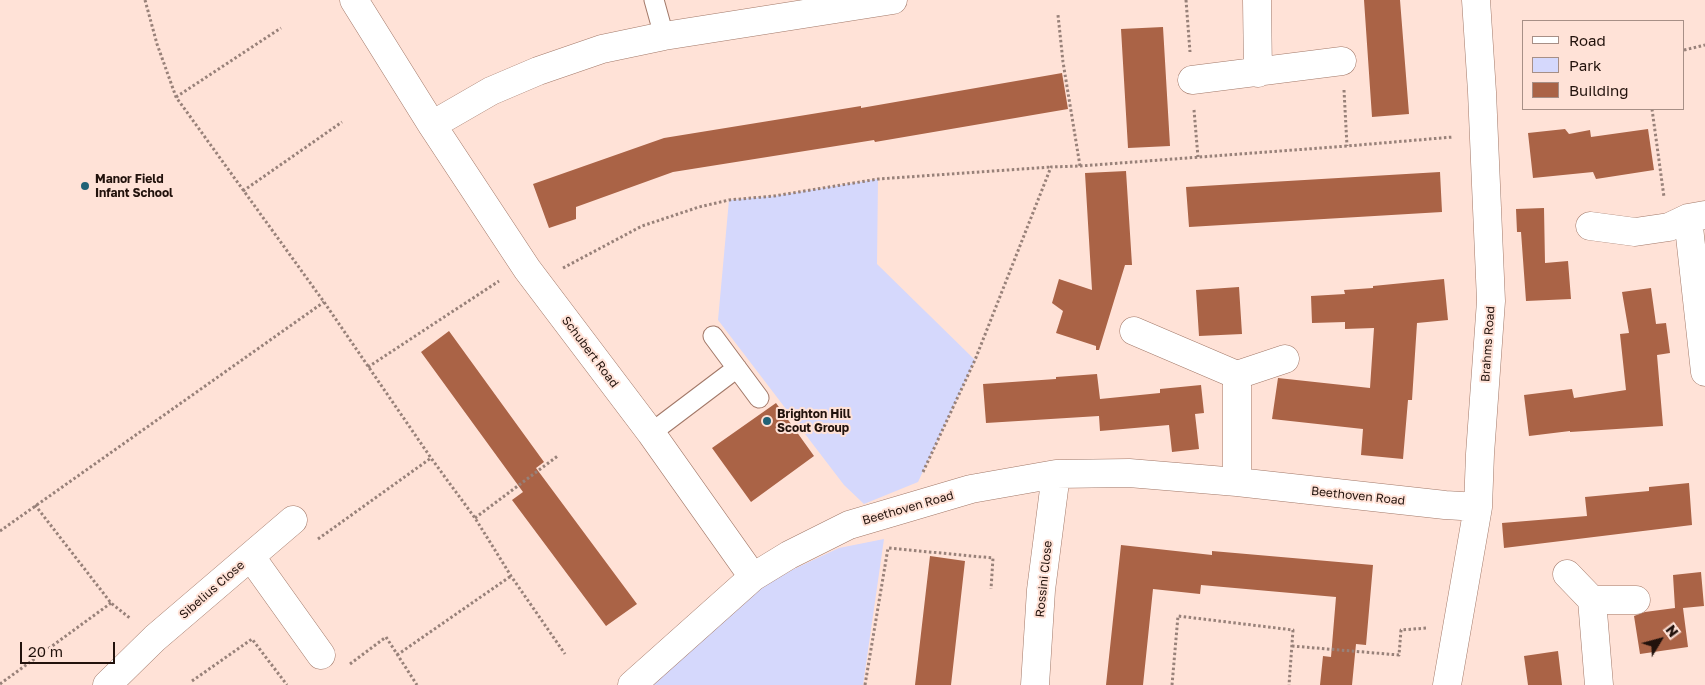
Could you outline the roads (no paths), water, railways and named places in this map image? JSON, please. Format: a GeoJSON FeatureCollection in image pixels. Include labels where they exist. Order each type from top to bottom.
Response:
{"type":"FeatureCollection","features":[{"type":"Feature","properties":{"kind":"street","name":"Schubert Road"},"geometry":{"type":"LineString","coordinates":[[354,0],[527,269],[651,433],[753,577]]}},
{"type":"Feature","properties":{"kind":"street"},"geometry":{"type":"LineString","coordinates":[[432,124],[491,91],[538,71],[602,50],[664,36],[893,0]]}},
{"type":"Feature","properties":{"kind":"street"},"geometry":{"type":"LineString","coordinates":[[1257,0],[1258,73]]}},
{"type":"Feature","properties":{"kind":"street","name":"Brahms Road"},"geometry":{"type":"LineString","coordinates":[[1447,685],[1478,507],[1491,301],[1476,0]]}},
{"type":"Feature","properties":{"kind":"street"},"geometry":{"type":"LineString","coordinates":[[1192,80],[1342,61]]}},
{"type":"Feature","properties":{"kind":"street"},"geometry":{"type":"LineString","coordinates":[[1590,226],[1635,232],[1687,220],[1705,372]]}},
{"type":"Feature","properties":{"kind":"street"},"geometry":{"type":"LineString","coordinates":[[1134,331],[1237,375],[1284,359]]}},
{"type":"Feature","properties":{"kind":"street"},"geometry":{"type":"LineString","coordinates":[[1237,375],[1237,482]]}},
{"type":"Feature","properties":{"kind":"street","name":"Beethoven Road"},"geometry":{"type":"LineString","coordinates":[[632,685],[753,577],[789,555],[849,525],[971,489],[1056,474],[1129,472],[1478,507]]}},
{"type":"Feature","properties":{"kind":"street","name":"Rossini Close"},"geometry":{"type":"LineString","coordinates":[[1035,685],[1041,590],[1056,474]]}},
{"type":"Feature","properties":{"kind":"street","name":"Sibelius Close"},"geometry":{"type":"LineString","coordinates":[[107,685],[155,638],[293,520]]}},
{"type":"Feature","properties":{"kind":"street","name":"Sibelius Close"},"geometry":{"type":"LineString","coordinates":[[251,557],[321,655]]}},
{"type":"Feature","properties":{"kind":"street"},"geometry":{"type":"LineString","coordinates":[[1567,574],[1592,600],[1599,685]]}},
{"type":"Feature","properties":{"kind":"street"},"geometry":{"type":"LineString","coordinates":[[1592,600],[1636,600]]}},
{"type":"Feature","properties":{"kind":"lane"},"geometry":{"type":"LineString","coordinates":[[654,0],[664,36]]}},
{"type":"Feature","properties":{"kind":"lane"},"geometry":{"type":"LineString","coordinates":[[714,336],[759,398]]}},
{"type":"Feature","properties":{"kind":"lane"},"geometry":{"type":"LineString","coordinates":[[651,433],[737,368]]}},
{"type":"Feature","properties":{"kind":"place","name":"Manor Field Infant School"},"geometry":{"type":"Point","coordinates":[85,186]}},
{"type":"Feature","properties":{"kind":"place","name":"Brighton Hill Scout Group"},"geometry":{"type":"Point","coordinates":[767,421]}}]}
